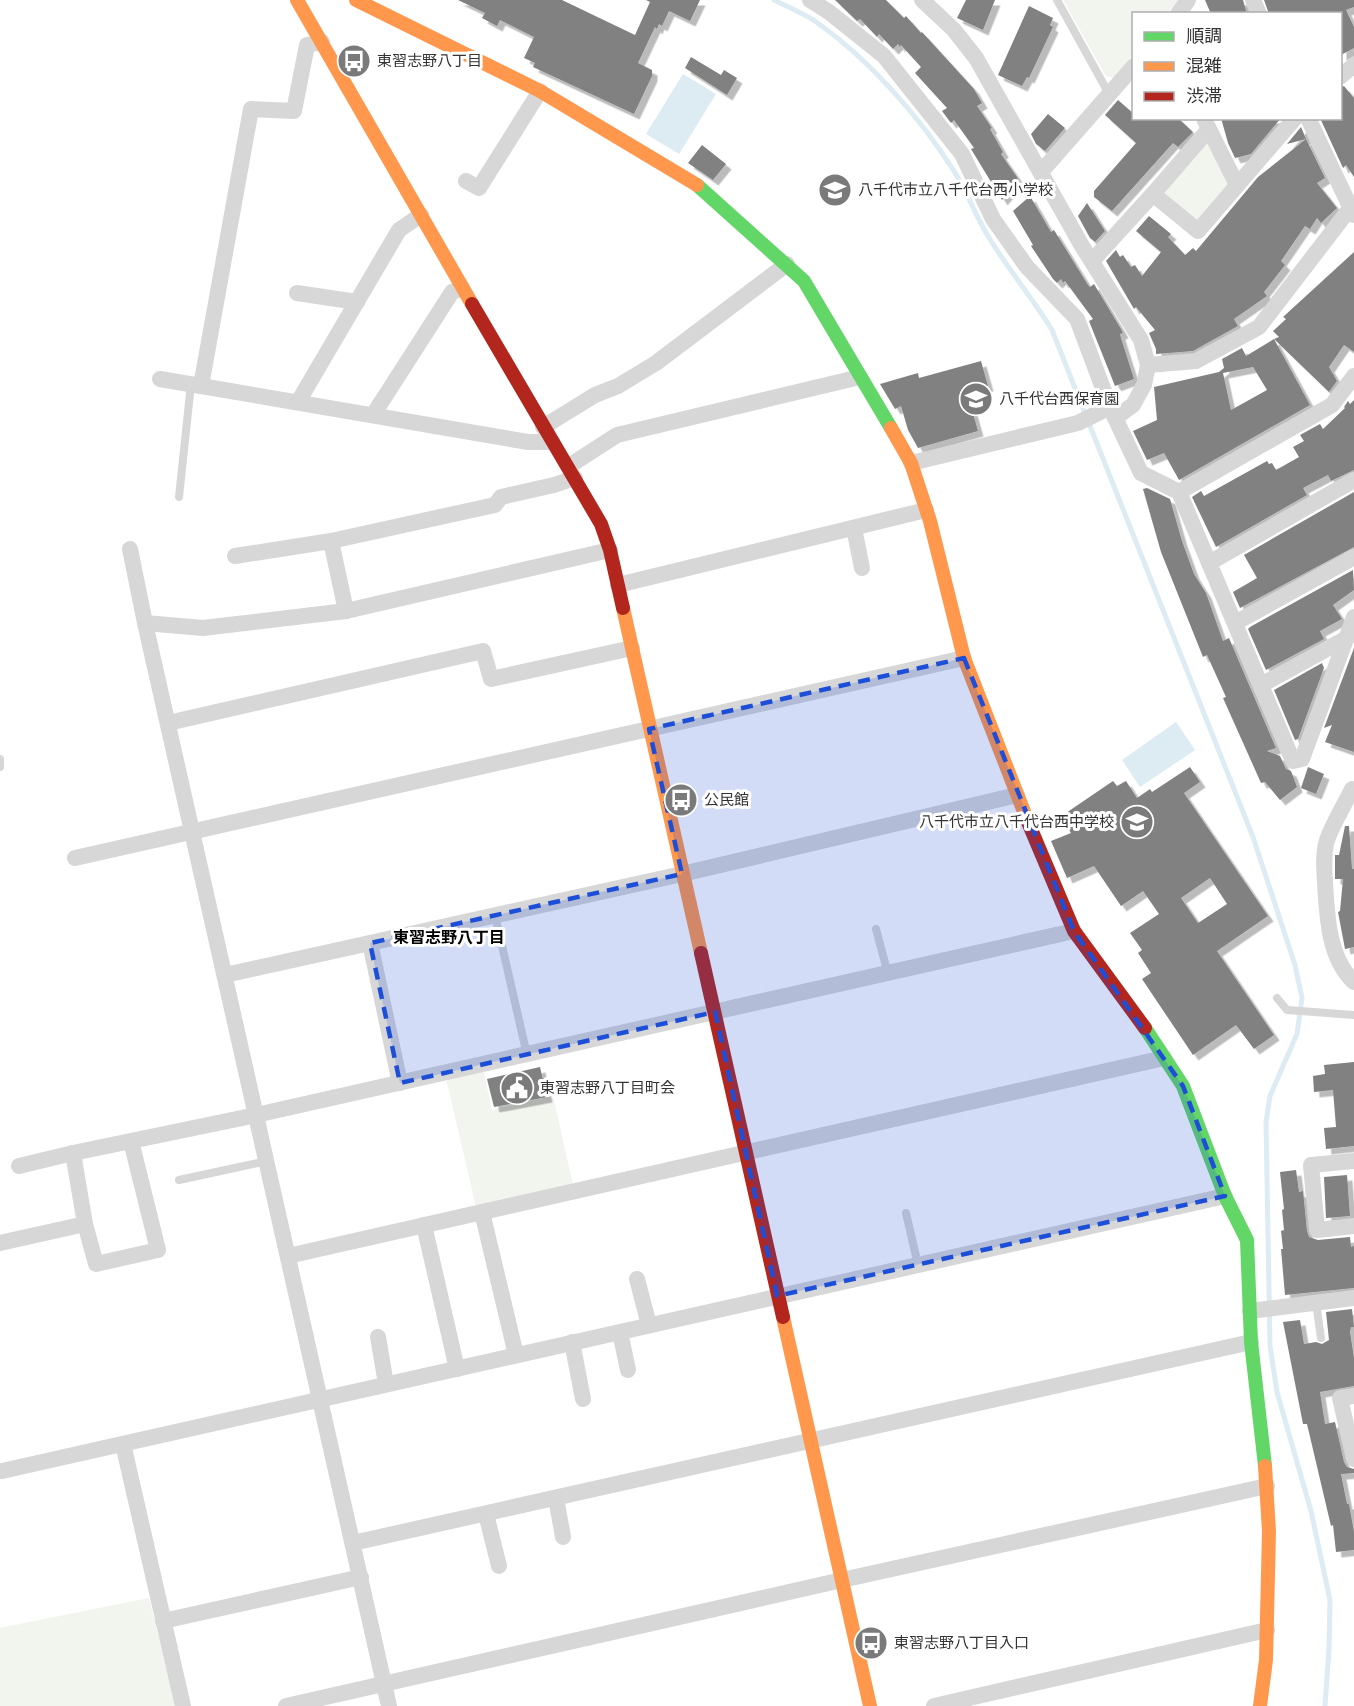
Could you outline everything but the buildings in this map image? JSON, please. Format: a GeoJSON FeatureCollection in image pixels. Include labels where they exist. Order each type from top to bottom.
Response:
{"type":"FeatureCollection","features":[{"type":"Feature","properties":{"kind":"street"},"geometry":{"type":"LineString","coordinates":[[356,0],[540,91],[703,189],[804,281],[911,463],[926,510],[964,658],[1017,795],[1074,931],[1183,1086],[1225,1196],[1247,1240],[1254,1310],[1251,1342],[1269,1531],[1268,1630],[1260,1706]]}},
{"type":"Feature","properties":{"kind":"street"},"geometry":{"type":"LineString","coordinates":[[810,0],[829,12],[884,56],[963,154],[993,219],[1027,267],[1077,320],[1107,413],[1141,473],[1179,492],[1293,761],[1302,759],[1354,617]]}},
{"type":"Feature","properties":{"kind":"street"},"geometry":{"type":"LineString","coordinates":[[911,463],[1078,423],[1133,405],[1144,386],[1148,365],[1141,340],[1093,260],[1082,246],[976,58],[954,30],[922,0]]}},
{"type":"Feature","properties":{"kind":"street"},"geometry":{"type":"LineString","coordinates":[[299,1],[462,288],[543,427],[572,472],[601,524],[610,550],[870,1706]]}},
{"type":"Feature","properties":{"kind":"street"},"geometry":{"type":"LineString","coordinates":[[196,385],[251,109],[294,111],[308,45],[321,42]]}},
{"type":"Feature","properties":{"kind":"street"},"geometry":{"type":"LineString","coordinates":[[1342,76],[1354,65]]}},
{"type":"Feature","properties":{"kind":"street"},"geometry":{"type":"LineString","coordinates":[[1041,172],[1132,68]]}},
{"type":"Feature","properties":{"kind":"street"},"geometry":{"type":"LineString","coordinates":[[466,181],[479,188],[540,91]]}},
{"type":"Feature","properties":{"kind":"street"},"geometry":{"type":"LineString","coordinates":[[1153,194],[1198,231],[1293,120]]}},
{"type":"Feature","properties":{"kind":"street"},"geometry":{"type":"LineString","coordinates":[[1148,365],[1196,361],[1259,327],[1352,207],[1309,120]]}},
{"type":"Feature","properties":{"kind":"street"},"geometry":{"type":"LineString","coordinates":[[1093,260],[1153,194],[1206,124],[1237,185]]}},
{"type":"Feature","properties":{"kind":"street"},"geometry":{"type":"LineString","coordinates":[[298,402],[399,230],[421,215]]}},
{"type":"Feature","properties":{"kind":"street"},"geometry":{"type":"LineString","coordinates":[[543,427],[595,395],[618,386],[656,363],[787,264]]}},
{"type":"Feature","properties":{"kind":"street"},"geometry":{"type":"LineString","coordinates":[[372,415],[452,292],[462,288]]}},
{"type":"Feature","properties":{"kind":"street"},"geometry":{"type":"LineString","coordinates":[[297,293],[357,302]]}},
{"type":"Feature","properties":{"kind":"street"},"geometry":{"type":"LineString","coordinates":[[1179,492],[1332,405],[1354,376]]}},
{"type":"Feature","properties":{"kind":"street"},"geometry":{"type":"LineString","coordinates":[[235,556],[331,541],[495,505],[501,496],[554,485],[617,435],[860,377]]}},
{"type":"Feature","properties":{"kind":"street"},"geometry":{"type":"LineString","coordinates":[[160,379],[528,442],[552,442]]}},
{"type":"Feature","properties":{"kind":"street"},"geometry":{"type":"LineString","coordinates":[[1209,563],[1354,480]]}},
{"type":"Feature","properties":{"kind":"street"},"geometry":{"type":"LineString","coordinates":[[618,585],[926,510]]}},
{"type":"Feature","properties":{"kind":"street"},"geometry":{"type":"LineString","coordinates":[[854,528],[862,568]]}},
{"type":"Feature","properties":{"kind":"street"},"geometry":{"type":"LineString","coordinates":[[331,541],[346,611]]}},
{"type":"Feature","properties":{"kind":"street"},"geometry":{"type":"LineString","coordinates":[[130,549],[389,1706]]}},
{"type":"Feature","properties":{"kind":"street"},"geometry":{"type":"LineString","coordinates":[[145,623],[204,628],[346,611],[610,550]]}},
{"type":"Feature","properties":{"kind":"street"},"geometry":{"type":"LineString","coordinates":[[1235,623],[1354,557]]}},
{"type":"Feature","properties":{"kind":"street"},"geometry":{"type":"LineString","coordinates":[[1261,685],[1347,639]]}},
{"type":"Feature","properties":{"kind":"street"},"geometry":{"type":"LineString","coordinates":[[168,723],[483,651],[491,679],[632,648]]}},
{"type":"Feature","properties":{"kind":"street"},"geometry":{"type":"LineString","coordinates":[[75,858],[964,658]]}},
{"type":"Feature","properties":{"kind":"street"},"geometry":{"type":"LineString","coordinates":[[1354,790],[1352,789],[1327,841],[1324,862],[1327,916],[1334,950],[1346,975],[1354,982]]}},
{"type":"Feature","properties":{"kind":"street"},"geometry":{"type":"LineString","coordinates":[[225,975],[682,874],[1017,795]]}},
{"type":"Feature","properties":{"kind":"street"},"geometry":{"type":"LineString","coordinates":[[18,1166],[527,1055],[1074,931]]}},
{"type":"Feature","properties":{"kind":"street"},"geometry":{"type":"LineString","coordinates":[[370,943],[400,1083]]}},
{"type":"Feature","properties":{"kind":"street"},"geometry":{"type":"LineString","coordinates":[[288,1256],[1164,1058]]}},
{"type":"Feature","properties":{"kind":"street"},"geometry":{"type":"LineString","coordinates":[[73,1153],[96,1264],[158,1250],[131,1141]]}},
{"type":"Feature","properties":{"kind":"street"},"geometry":{"type":"LineString","coordinates":[[1354,1161],[1311,1166],[1317,1230],[1354,1226]]}},
{"type":"Feature","properties":{"kind":"street"},"geometry":{"type":"LineString","coordinates":[[2,1471],[1225,1196]]}},
{"type":"Feature","properties":{"kind":"street"},"geometry":{"type":"LineString","coordinates":[[482,1212],[516,1355]]}},
{"type":"Feature","properties":{"kind":"street"},"geometry":{"type":"LineString","coordinates":[[0,1243],[86,1224]]}},
{"type":"Feature","properties":{"kind":"street"},"geometry":{"type":"LineString","coordinates":[[424,1225],[457,1368]]}},
{"type":"Feature","properties":{"kind":"street"},"geometry":{"type":"LineString","coordinates":[[637,1279],[649,1325]]}},
{"type":"Feature","properties":{"kind":"street"},"geometry":{"type":"LineString","coordinates":[[1254,1310],[1354,1298]]}},
{"type":"Feature","properties":{"kind":"street"},"geometry":{"type":"LineString","coordinates":[[620,1332],[628,1370]]}},
{"type":"Feature","properties":{"kind":"street"},"geometry":{"type":"LineString","coordinates":[[378,1337],[386,1384]]}},
{"type":"Feature","properties":{"kind":"street"},"geometry":{"type":"LineString","coordinates":[[572,1342],[583,1399]]}},
{"type":"Feature","properties":{"kind":"street"},"geometry":{"type":"LineString","coordinates":[[353,1544],[1251,1342]]}},
{"type":"Feature","properties":{"kind":"street"},"geometry":{"type":"LineString","coordinates":[[1354,1396],[1340,1398],[1354,1459]]}},
{"type":"Feature","properties":{"kind":"street"},"geometry":{"type":"LineString","coordinates":[[123,1444],[183,1706]]}},
{"type":"Feature","properties":{"kind":"street"},"geometry":{"type":"LineString","coordinates":[[286,1706],[1266,1486]]}},
{"type":"Feature","properties":{"kind":"street"},"geometry":{"type":"LineString","coordinates":[[556,1498],[563,1537]]}},
{"type":"Feature","properties":{"kind":"street"},"geometry":{"type":"LineString","coordinates":[[486,1514],[499,1566]]}},
{"type":"Feature","properties":{"kind":"street"},"geometry":{"type":"LineString","coordinates":[[164,1621],[361,1577]]}},
{"type":"Feature","properties":{"kind":"street"},"geometry":{"type":"LineString","coordinates":[[934,1706],[1268,1630]]}},
{"type":"Feature","properties":{"kind":"lane"},"geometry":{"type":"LineString","coordinates":[[1057,0],[1109,94]]}},
{"type":"Feature","properties":{"kind":"lane"},"geometry":{"type":"LineString","coordinates":[[178,497],[196,385]]}},
{"type":"Feature","properties":{"kind":"lane"},"geometry":{"type":"LineString","coordinates":[[0,759],[0,767]]}},
{"type":"Feature","properties":{"kind":"lane"},"geometry":{"type":"LineString","coordinates":[[495,915],[527,1055]]}},
{"type":"Feature","properties":{"kind":"lane"},"geometry":{"type":"LineString","coordinates":[[876,929],[888,974]]}},
{"type":"Feature","properties":{"kind":"lane"},"geometry":{"type":"LineString","coordinates":[[1277,998],[1287,1010],[1354,1015]]}},
{"type":"Feature","properties":{"kind":"lane"},"geometry":{"type":"LineString","coordinates":[[178,1180],[267,1161]]}},
{"type":"Feature","properties":{"kind":"lane"},"geometry":{"type":"LineString","coordinates":[[906,1213],[918,1265]]}},
{"type":"Feature","properties":{"kind":"lane"},"geometry":{"type":"LineString","coordinates":[[1316,1303],[1321,1338]]}},
{"type":"Feature","properties":{"kind":"highlighted area"},"geometry":{"type":"Polygon","coordinates":[[[964,658],[1074,931],[1183,1086],[1225,1196],[777,1296],[715,1012],[400,1083],[370,943],[682,874],[649,729],[964,658]]]}},
{"type":"Feature","properties":{"kind":"shaded area"},"geometry":{"type":"Polygon","coordinates":[[[1063,0],[1178,0],[1169,12],[1132,12],[1132,56],[1114,78],[1106,76],[1063,0]]]}},
{"type":"Feature","properties":{"kind":"shaded area"},"geometry":{"type":"Polygon","coordinates":[[[683,74],[716,94],[679,154],[646,134],[683,74]]]}},
{"type":"Feature","properties":{"kind":"shaded area"},"geometry":{"type":"Polygon","coordinates":[[[1208,140],[1230,181],[1228,187],[1201,220],[1191,221],[1166,200],[1165,187],[1208,140]]]}},
{"type":"Feature","properties":{"kind":"shaded area"},"geometry":{"type":"Polygon","coordinates":[[[1176,722],[1195,750],[1140,787],[1122,760],[1176,722]]]}},
{"type":"Feature","properties":{"kind":"shaded area"},"geometry":{"type":"Polygon","coordinates":[[[483,1069],[492,1110],[553,1096],[573,1185],[476,1207],[446,1078],[483,1069]]]}},
{"type":"Feature","properties":{"kind":"shaded area"},"geometry":{"type":"Polygon","coordinates":[[[149,1598],[176,1706],[0,1706],[0,1628],[149,1598]]]}},
{"type":"Feature","properties":{"kind":"waterway"},"geometry":{"type":"LineString","coordinates":[[774,0],[810,18],[835,36],[855,53],[909,109],[954,171],[988,236],[1052,330],[1253,837],[1295,965],[1302,998],[1297,1034],[1270,1096],[1266,1122],[1270,1346],[1277,1392],[1311,1511],[1330,1600],[1325,1706]]}},
{"type":"Feature","properties":{"kind":"traffic: fast"},"geometry":{"type":"LineString","coordinates":[[697,185],[804,281],[891,428]]}},
{"type":"Feature","properties":{"kind":"traffic: fast"},"geometry":{"type":"LineString","coordinates":[[1145,1028],[1183,1086],[1225,1196],[1247,1240],[1251,1342],[1265,1466]]}},
{"type":"Feature","properties":{"kind":"traffic: slow"},"geometry":{"type":"LineString","coordinates":[[297,0],[472,304]]}},
{"type":"Feature","properties":{"kind":"traffic: slow"},"geometry":{"type":"LineString","coordinates":[[356,0],[540,91],[697,185]]}},
{"type":"Feature","properties":{"kind":"traffic: slow"},"geometry":{"type":"LineString","coordinates":[[891,428],[911,463],[930,521],[964,658],[1028,822]]}},
{"type":"Feature","properties":{"kind":"traffic: slow"},"geometry":{"type":"LineString","coordinates":[[623,608],[701,953]]}},
{"type":"Feature","properties":{"kind":"traffic: slow"},"geometry":{"type":"LineString","coordinates":[[783,1317],[870,1706]]}},
{"type":"Feature","properties":{"kind":"traffic: slow"},"geometry":{"type":"LineString","coordinates":[[1260,1706],[1266,1660],[1269,1531],[1265,1466]]}},
{"type":"Feature","properties":{"kind":"traffic: jam"},"geometry":{"type":"LineString","coordinates":[[472,304],[601,524],[610,550],[623,608]]}},
{"type":"Feature","properties":{"kind":"traffic: jam"},"geometry":{"type":"LineString","coordinates":[[1028,822],[1074,931],[1145,1028]]}},
{"type":"Feature","properties":{"kind":"traffic: jam"},"geometry":{"type":"LineString","coordinates":[[701,953],[783,1317]]}},
{"type":"Feature","properties":{"kind":"place","name":"東習志野八丁目"},"geometry":{"type":"Point","coordinates":[354,61]}},
{"type":"Feature","properties":{"kind":"place","name":"八千代市立八千代台西小学校"},"geometry":{"type":"Point","coordinates":[835,190]}},
{"type":"Feature","properties":{"kind":"place","name":"八千代台西保育園"},"geometry":{"type":"Point","coordinates":[976,399]}},
{"type":"Feature","properties":{"kind":"place","name":"公民館"},"geometry":{"type":"Point","coordinates":[681,800]}},
{"type":"Feature","properties":{"kind":"place","name":"八千代市立八千代台西中学校"},"geometry":{"type":"Point","coordinates":[1137,822]}},
{"type":"Feature","properties":{"kind":"place","name":"東習志野八丁目町会"},"geometry":{"type":"Point","coordinates":[517,1088]}},
{"type":"Feature","properties":{"kind":"place","name":"東習志野八丁目入口"},"geometry":{"type":"Point","coordinates":[871,1643]}},
{"type":"Feature","properties":{"kind":"district","name":"東習志野八丁目"},"geometry":{"type":"Point","coordinates":[449,937]}}]}
